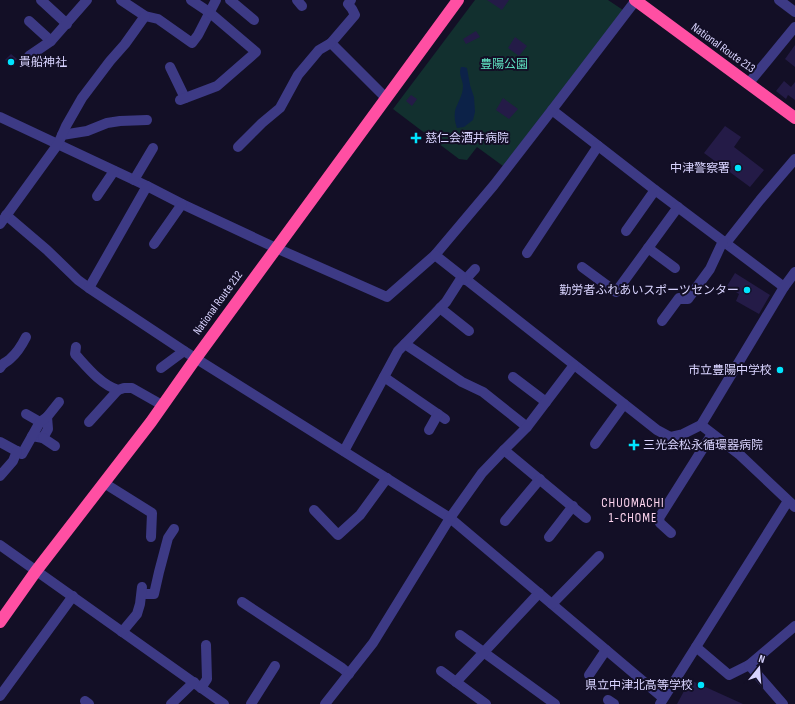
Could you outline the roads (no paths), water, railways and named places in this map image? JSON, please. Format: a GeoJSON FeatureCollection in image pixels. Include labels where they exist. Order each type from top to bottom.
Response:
{"type":"FeatureCollection","features":[{"type":"Feature","properties":{"kind":"highway","name":"National Route 212"},"geometry":{"type":"LineString","coordinates":[[0,622],[36,571],[104,484],[458,0]]}},
{"type":"Feature","properties":{"kind":"highway","name":"National Route 213"},"geometry":{"type":"LineString","coordinates":[[637,1],[795,118]]}},
{"type":"Feature","properties":{"kind":"street"},"geometry":{"type":"LineString","coordinates":[[41,0],[67,24]]}},
{"type":"Feature","properties":{"kind":"street"},"geometry":{"type":"LineString","coordinates":[[29,56],[51,41],[87,0]]}},
{"type":"Feature","properties":{"kind":"street"},"geometry":{"type":"LineString","coordinates":[[121,0],[145,16],[158,19],[192,43],[198,35],[216,0]]}},
{"type":"Feature","properties":{"kind":"street"},"geometry":{"type":"LineString","coordinates":[[170,67],[183,99],[217,86],[256,52],[209,12],[191,0]]}},
{"type":"Feature","properties":{"kind":"street"},"geometry":{"type":"LineString","coordinates":[[230,0],[254,20]]}},
{"type":"Feature","properties":{"kind":"street"},"geometry":{"type":"LineString","coordinates":[[238,148],[262,123],[280,108],[298,75],[319,50],[331,43],[355,15],[348,4],[351,0]]}},
{"type":"Feature","properties":{"kind":"street"},"geometry":{"type":"LineString","coordinates":[[778,0],[795,12]]}},
{"type":"Feature","properties":{"kind":"street"},"geometry":{"type":"LineString","coordinates":[[0,117],[60,139],[114,170],[182,204],[276,248],[387,297],[435,255],[494,185],[637,1]]}},
{"type":"Feature","properties":{"kind":"street"},"geometry":{"type":"LineString","coordinates":[[0,224],[60,139],[82,98],[145,16]]}},
{"type":"Feature","properties":{"kind":"street"},"geometry":{"type":"LineString","coordinates":[[29,21],[51,41]]}},
{"type":"Feature","properties":{"kind":"street"},"geometry":{"type":"LineString","coordinates":[[748,84],[795,27]]}},
{"type":"Feature","properties":{"kind":"street"},"geometry":{"type":"LineString","coordinates":[[331,43],[386,98]]}},
{"type":"Feature","properties":{"kind":"street"},"geometry":{"type":"LineString","coordinates":[[552,110],[784,287]]}},
{"type":"Feature","properties":{"kind":"street"},"geometry":{"type":"LineString","coordinates":[[60,139],[108,123],[147,120]]}},
{"type":"Feature","properties":{"kind":"street"},"geometry":{"type":"LineString","coordinates":[[526,253],[598,146]]}},
{"type":"Feature","properties":{"kind":"street"},"geometry":{"type":"LineString","coordinates":[[134,180],[153,148]]}},
{"type":"Feature","properties":{"kind":"street"},"geometry":{"type":"LineString","coordinates":[[662,321],[679,298],[688,299],[710,269],[725,242],[795,159]]}},
{"type":"Feature","properties":{"kind":"street"},"geometry":{"type":"LineString","coordinates":[[97,196],[114,170]]}},
{"type":"Feature","properties":{"kind":"street"},"geometry":{"type":"LineString","coordinates":[[89,288],[146,186]]}},
{"type":"Feature","properties":{"kind":"street"},"geometry":{"type":"LineString","coordinates":[[626,231],[655,190]]}},
{"type":"Feature","properties":{"kind":"street"},"geometry":{"type":"LineString","coordinates":[[154,244],[182,204]]}},
{"type":"Feature","properties":{"kind":"street"},"geometry":{"type":"LineString","coordinates":[[582,267],[616,292],[678,207]]}},
{"type":"Feature","properties":{"kind":"street"},"geometry":{"type":"LineString","coordinates":[[6,215],[47,250],[78,280],[89,288],[196,358],[450,518],[539,592],[662,701],[696,647],[792,504],[740,455],[701,425]]}},
{"type":"Feature","properties":{"kind":"street"},"geometry":{"type":"LineString","coordinates":[[648,248],[675,268]]}},
{"type":"Feature","properties":{"kind":"street"},"geometry":{"type":"LineString","coordinates":[[435,255],[657,430],[670,437],[683,434],[701,425],[784,287],[795,272]]}},
{"type":"Feature","properties":{"kind":"street"},"geometry":{"type":"LineString","coordinates":[[344,451],[398,351],[446,302],[464,278],[475,269]]}},
{"type":"Feature","properties":{"kind":"street"},"geometry":{"type":"LineString","coordinates":[[440,308],[468,331]]}},
{"type":"Feature","properties":{"kind":"street"},"geometry":{"type":"LineString","coordinates":[[1,364],[9,360],[26,337]]}},
{"type":"Feature","properties":{"kind":"street"},"geometry":{"type":"LineString","coordinates":[[405,344],[462,382],[483,392],[527,427]]}},
{"type":"Feature","properties":{"kind":"street"},"geometry":{"type":"LineString","coordinates":[[76,347],[75,354],[97,376],[112,388],[118,390]]}},
{"type":"Feature","properties":{"kind":"street"},"geometry":{"type":"LineString","coordinates":[[161,368],[184,350]]}},
{"type":"Feature","properties":{"kind":"street"},"geometry":{"type":"LineString","coordinates":[[325,704],[373,643],[450,518],[482,473],[527,427],[574,365]]}},
{"type":"Feature","properties":{"kind":"street"},"geometry":{"type":"LineString","coordinates":[[384,377],[442,417],[429,430]]}},
{"type":"Feature","properties":{"kind":"street"},"geometry":{"type":"LineString","coordinates":[[513,377],[546,402]]}},
{"type":"Feature","properties":{"kind":"street"},"geometry":{"type":"LineString","coordinates":[[89,422],[118,390],[124,388],[132,388],[162,405]]}},
{"type":"Feature","properties":{"kind":"street"},"geometry":{"type":"LineString","coordinates":[[0,442],[22,454],[32,436],[59,402]]}},
{"type":"Feature","properties":{"kind":"street"},"geometry":{"type":"LineString","coordinates":[[595,444],[624,404]]}},
{"type":"Feature","properties":{"kind":"street"},"geometry":{"type":"LineString","coordinates":[[26,414],[44,420],[48,429],[43,438]]}},
{"type":"Feature","properties":{"kind":"street"},"geometry":{"type":"LineString","coordinates":[[671,533],[660,523],[659,518],[712,434]]}},
{"type":"Feature","properties":{"kind":"street"},"geometry":{"type":"LineString","coordinates":[[32,436],[43,438],[55,446]]}},
{"type":"Feature","properties":{"kind":"street"},"geometry":{"type":"LineString","coordinates":[[504,450],[586,518]]}},
{"type":"Feature","properties":{"kind":"street"},"geometry":{"type":"LineString","coordinates":[[0,476],[13,461],[17,451]]}},
{"type":"Feature","properties":{"kind":"street"},"geometry":{"type":"LineString","coordinates":[[314,510],[338,535],[360,515],[386,478]]}},
{"type":"Feature","properties":{"kind":"street"},"geometry":{"type":"LineString","coordinates":[[505,521],[540,479]]}},
{"type":"Feature","properties":{"kind":"street"},"geometry":{"type":"LineString","coordinates":[[104,484],[152,513],[150,537]]}},
{"type":"Feature","properties":{"kind":"street"},"geometry":{"type":"LineString","coordinates":[[549,537],[573,506]]}},
{"type":"Feature","properties":{"kind":"street"},"geometry":{"type":"LineString","coordinates":[[122,632],[136,614],[140,604],[142,590],[154,594],[168,538],[174,529]]}},
{"type":"Feature","properties":{"kind":"street"},"geometry":{"type":"LineString","coordinates":[[0,545],[224,704]]}},
{"type":"Feature","properties":{"kind":"street"},"geometry":{"type":"LineString","coordinates":[[552,604],[599,556]]}},
{"type":"Feature","properties":{"kind":"street"},"geometry":{"type":"LineString","coordinates":[[456,682],[539,592]]}},
{"type":"Feature","properties":{"kind":"street"},"geometry":{"type":"LineString","coordinates":[[0,696],[73,596]]}},
{"type":"Feature","properties":{"kind":"street"},"geometry":{"type":"LineString","coordinates":[[242,602],[349,674]]}},
{"type":"Feature","properties":{"kind":"street"},"geometry":{"type":"LineString","coordinates":[[696,647],[729,676],[749,665],[795,626]]}},
{"type":"Feature","properties":{"kind":"street"},"geometry":{"type":"LineString","coordinates":[[460,635],[548,702]]}},
{"type":"Feature","properties":{"kind":"street"},"geometry":{"type":"LineString","coordinates":[[171,704],[207,679],[206,645]]}},
{"type":"Feature","properties":{"kind":"street"},"geometry":{"type":"LineString","coordinates":[[589,674],[606,650]]}},
{"type":"Feature","properties":{"kind":"street"},"geometry":{"type":"LineString","coordinates":[[749,665],[783,704]]}},
{"type":"Feature","properties":{"kind":"street"},"geometry":{"type":"LineString","coordinates":[[251,704],[275,666]]}},
{"type":"Feature","properties":{"kind":"street"},"geometry":{"type":"LineString","coordinates":[[441,671],[486,704]]}},
{"type":"Feature","properties":{"kind":"water"},"geometry":{"type":"Polygon","coordinates":[[[461,67],[467,68],[474,97],[475,112],[473,120],[464,127],[457,128],[455,113],[463,90],[460,72],[461,67]]]}},
{"type":"Feature","properties":{"kind":"place","name":"貴船神社"},"geometry":{"type":"Point","coordinates":[11,62]}},
{"type":"Feature","properties":{"kind":"place","name":"慈仁会酒井病院"},"geometry":{"type":"Point","coordinates":[416,138]}},
{"type":"Feature","properties":{"kind":"place","name":"中津警察署"},"geometry":{"type":"Point","coordinates":[738,168]}},
{"type":"Feature","properties":{"kind":"place","name":"勤労者ふれあいスポーツセンター"},"geometry":{"type":"Point","coordinates":[747,290]}},
{"type":"Feature","properties":{"kind":"place","name":"市立豊陽中学校"},"geometry":{"type":"Point","coordinates":[780,370]}},
{"type":"Feature","properties":{"kind":"place","name":"三光会松永循環器病院"},"geometry":{"type":"Point","coordinates":[634,445]}},
{"type":"Feature","properties":{"kind":"place","name":"県立中津北高等学校"},"geometry":{"type":"Point","coordinates":[701,685]}},
{"type":"Feature","properties":{"kind":"district","name":"CHUOMACHI 1-CHOME"},"geometry":{"type":"Point","coordinates":[633,510]}},
{"type":"Feature","properties":{"kind":"park label","name":"豊陽公園"},"geometry":{"type":"Point","coordinates":[504,64]}}]}
